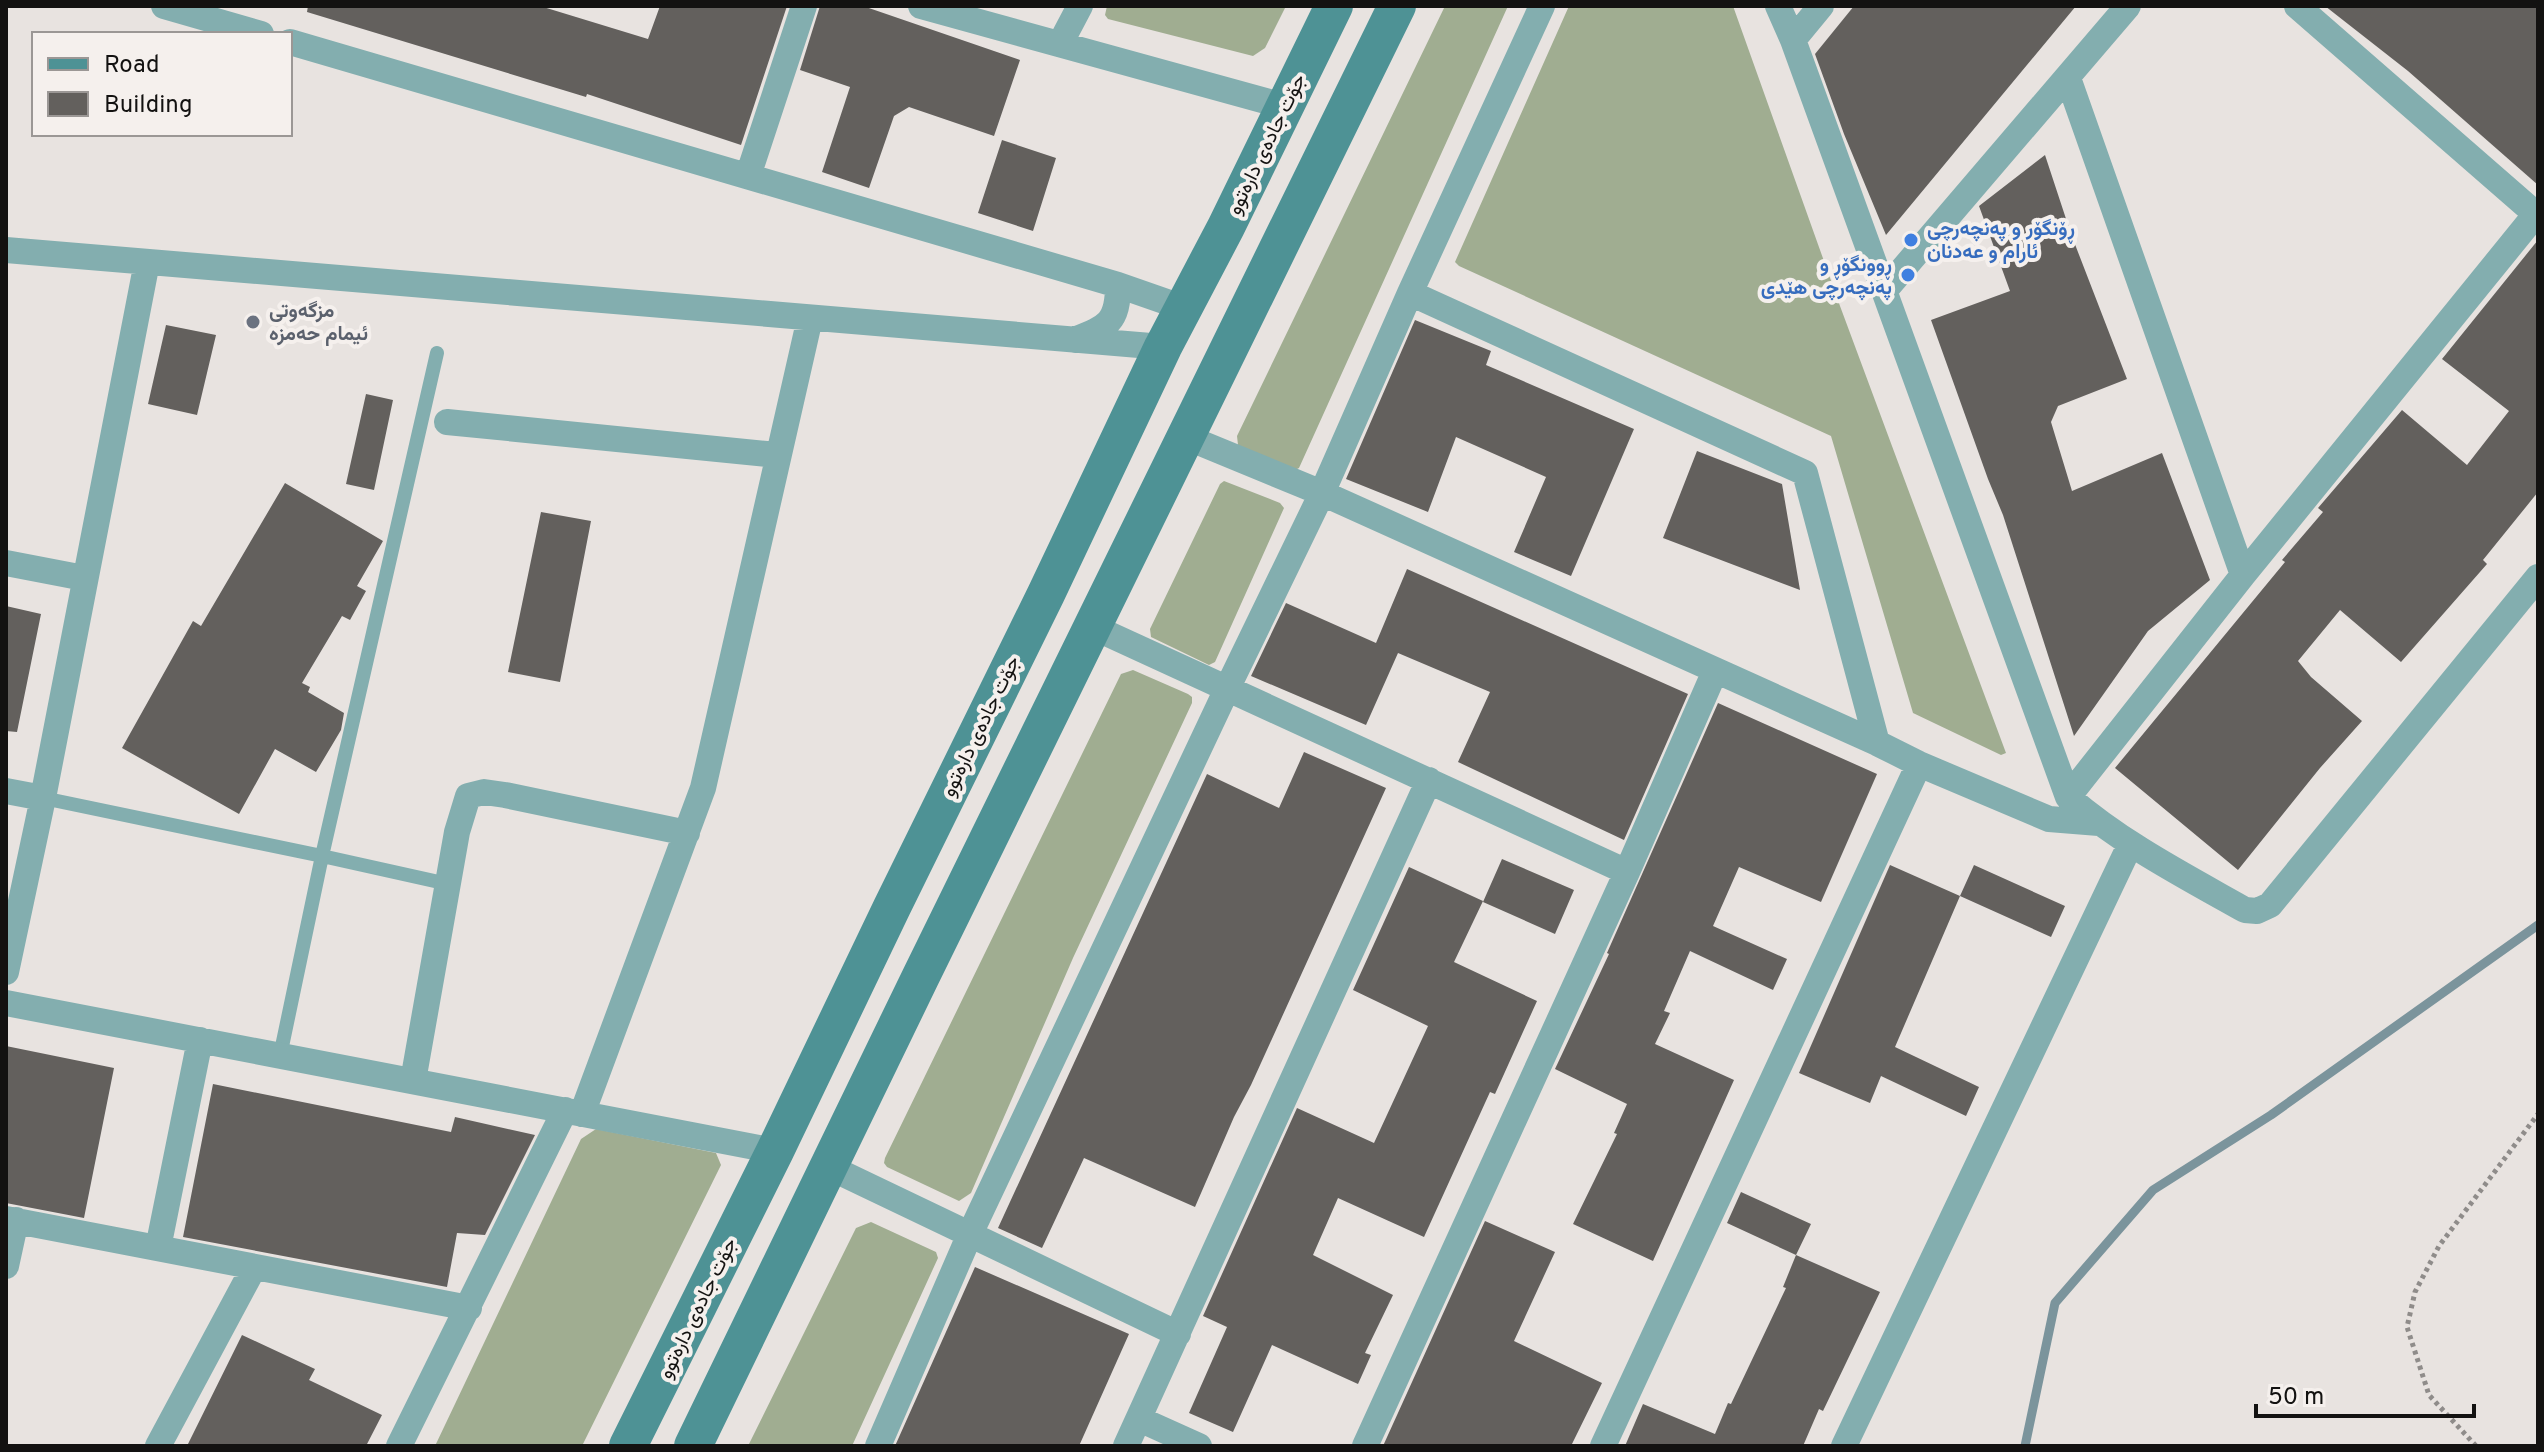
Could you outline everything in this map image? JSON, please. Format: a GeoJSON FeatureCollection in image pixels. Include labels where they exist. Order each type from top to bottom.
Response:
{"type":"FeatureCollection","features":[{"type":"Feature","properties":{"kind":"main road","name":"جۆت جادەی دارەتوو"},"geometry":{"type":"LineString","coordinates":[[628,1446],[775,1151],[1163,347],[1334,6]]}},
{"type":"Feature","properties":{"kind":"main road"},"geometry":{"type":"LineString","coordinates":[[693,1446],[1397,6]]}},
{"type":"Feature","properties":{"kind":"main road"},"geometry":{"type":"LineString","coordinates":[[1288,98],[1344,114]]}},
{"type":"Feature","properties":{"kind":"street"},"geometry":{"type":"LineString","coordinates":[[164,6],[192,10],[255,32]]}},
{"type":"Feature","properties":{"kind":"street"},"geometry":{"type":"LineString","coordinates":[[748,176],[804,6]]}},
{"type":"Feature","properties":{"kind":"street"},"geometry":{"type":"LineString","coordinates":[[921,6],[1060,44],[1288,98]]}},
{"type":"Feature","properties":{"kind":"street"},"geometry":{"type":"LineString","coordinates":[[1060,44],[1080,6]]}},
{"type":"Feature","properties":{"kind":"street"},"geometry":{"type":"LineString","coordinates":[[878,1446],[970,1234],[1322,493],[1542,6]]}},
{"type":"Feature","properties":{"kind":"street"},"geometry":{"type":"LineString","coordinates":[[1778,6],[1885,290],[2068,797],[2099,823],[2130,845],[2245,910],[2257,911],[2270,905],[2538,577]]}},
{"type":"Feature","properties":{"kind":"street"},"geometry":{"type":"LineString","coordinates":[[1793,40],[1821,6]]}},
{"type":"Feature","properties":{"kind":"street"},"geometry":{"type":"LineString","coordinates":[[1885,290],[2128,6]]}},
{"type":"Feature","properties":{"kind":"street"},"geometry":{"type":"LineString","coordinates":[[2068,797],[2243,575],[2537,215],[2297,6]]}},
{"type":"Feature","properties":{"kind":"street"},"geometry":{"type":"LineString","coordinates":[[292,43],[1118,285],[1184,308]]}},
{"type":"Feature","properties":{"kind":"street"},"geometry":{"type":"LineString","coordinates":[[2068,78],[2243,575]]}},
{"type":"Feature","properties":{"kind":"street"},"geometry":{"type":"LineString","coordinates":[[6,250],[1163,347]]}},
{"type":"Feature","properties":{"kind":"street"},"geometry":{"type":"LineString","coordinates":[[6,972],[147,262]]}},
{"type":"Feature","properties":{"kind":"street"},"geometry":{"type":"LineString","coordinates":[[1074,340],[1098,331],[1111,321],[1118,307],[1118,285]]}},
{"type":"Feature","properties":{"kind":"street"},"geometry":{"type":"LineString","coordinates":[[1410,293],[1805,473],[1877,743]]}},
{"type":"Feature","properties":{"kind":"street"},"geometry":{"type":"LineString","coordinates":[[399,1446],[574,1112],[687,833],[703,788],[810,318]]}},
{"type":"Feature","properties":{"kind":"street"},"geometry":{"type":"LineString","coordinates":[[447,422],[777,455]]}},
{"type":"Feature","properties":{"kind":"street"},"geometry":{"type":"LineString","coordinates":[[1186,437],[1322,493],[1919,764],[2049,819],[2099,823]]}},
{"type":"Feature","properties":{"kind":"street"},"geometry":{"type":"LineString","coordinates":[[6,563],[84,578]]}},
{"type":"Feature","properties":{"kind":"street"},"geometry":{"type":"LineString","coordinates":[[1093,627],[1627,872]]}},
{"type":"Feature","properties":{"kind":"street"},"geometry":{"type":"LineString","coordinates":[[1365,1446],[1627,872],[1715,671]]}},
{"type":"Feature","properties":{"kind":"street"},"geometry":{"type":"LineString","coordinates":[[1603,1446],[1919,764]]}},
{"type":"Feature","properties":{"kind":"street"},"geometry":{"type":"LineString","coordinates":[[1126,1446],[1429,780]]}},
{"type":"Feature","properties":{"kind":"street"},"geometry":{"type":"LineString","coordinates":[[6,791],[43,798]]}},
{"type":"Feature","properties":{"kind":"street"},"geometry":{"type":"LineString","coordinates":[[413,1081],[461,812],[468,796],[484,792],[687,833]]}},
{"type":"Feature","properties":{"kind":"street"},"geometry":{"type":"LineString","coordinates":[[1844,1446],[2130,845]]}},
{"type":"Feature","properties":{"kind":"street"},"geometry":{"type":"LineString","coordinates":[[6,1003],[775,1151]]}},
{"type":"Feature","properties":{"kind":"street"},"geometry":{"type":"LineString","coordinates":[[158,1248],[200,1040]]}},
{"type":"Feature","properties":{"kind":"street"},"geometry":{"type":"LineString","coordinates":[[829,1167],[1178,1334]]}},
{"type":"Feature","properties":{"kind":"street"},"geometry":{"type":"LineString","coordinates":[[6,1266],[11,1220],[469,1308]]}},
{"type":"Feature","properties":{"kind":"street"},"geometry":{"type":"LineString","coordinates":[[158,1446],[254,1267]]}},
{"type":"Feature","properties":{"kind":"street"},"geometry":{"type":"LineString","coordinates":[[1139,1419],[1199,1446]]}},
{"type":"Feature","properties":{"kind":"lane"},"geometry":{"type":"LineString","coordinates":[[280,1056],[322,856],[437,353]]}},
{"type":"Feature","properties":{"kind":"lane"},"geometry":{"type":"LineString","coordinates":[[43,798],[448,884]]}},
{"type":"Feature","properties":{"kind":"path"},"geometry":{"type":"LineString","coordinates":[[2476,1446],[2429,1395],[2407,1327],[2415,1292],[2439,1246],[2538,1114]]}},
{"type":"Feature","properties":{"kind":"green space"},"geometry":{"type":"Polygon","coordinates":[[[1107,6],[1286,6],[1265,48],[1253,56],[1108,19],[1105,15],[1107,6]]]}},
{"type":"Feature","properties":{"kind":"green space"},"geometry":{"type":"Polygon","coordinates":[[[1445,6],[1508,6],[1299,468],[1295,470],[1238,445],[1237,436],[1445,6]]]}},
{"type":"Feature","properties":{"kind":"green space"},"geometry":{"type":"Polygon","coordinates":[[[1569,6],[1733,6],[1840,306],[2006,753],[2001,755],[1913,713],[1831,436],[1455,262],[1569,6]]]}},
{"type":"Feature","properties":{"kind":"green space"},"geometry":{"type":"Polygon","coordinates":[[[1224,481],[1280,503],[1284,508],[1215,662],[1209,665],[1151,637],[1150,629],[1224,481]]]}},
{"type":"Feature","properties":{"kind":"green space"},"geometry":{"type":"Polygon","coordinates":[[[1133,670],[1188,694],[1192,697],[1192,703],[1073,958],[971,1193],[959,1201],[887,1167],[885,1158],[1121,674],[1133,670]]]}},
{"type":"Feature","properties":{"kind":"green space"},"geometry":{"type":"Polygon","coordinates":[[[596,1129],[716,1153],[721,1165],[582,1446],[435,1446],[581,1139],[596,1129]]]}},
{"type":"Feature","properties":{"kind":"green space"},"geometry":{"type":"Polygon","coordinates":[[[871,1222],[936,1252],[938,1258],[852,1446],[748,1446],[856,1228],[871,1222]]]}},
{"type":"Feature","properties":{"kind":"building"},"geometry":{"type":"Polygon","coordinates":[[[308,6],[540,6],[648,39],[660,6],[787,6],[741,145],[587,94],[586,97],[307,12],[308,6]]]}},
{"type":"Feature","properties":{"kind":"building"},"geometry":{"type":"Polygon","coordinates":[[[820,6],[863,6],[1020,60],[994,136],[909,107],[894,116],[869,188],[822,172],[850,87],[800,70],[820,6]]]}},
{"type":"Feature","properties":{"kind":"building"},"geometry":{"type":"Polygon","coordinates":[[[1854,6],[2076,6],[1886,235],[1815,54],[1854,6]]]}},
{"type":"Feature","properties":{"kind":"building"},"geometry":{"type":"Polygon","coordinates":[[[2325,6],[2538,6],[2538,185],[2408,71],[2325,6]]]}},
{"type":"Feature","properties":{"kind":"building"},"geometry":{"type":"Polygon","coordinates":[[[1002,140],[1056,158],[1033,231],[978,213],[1002,140]]]}},
{"type":"Feature","properties":{"kind":"building"},"geometry":{"type":"Polygon","coordinates":[[[2045,155],[2071,234],[2127,379],[2058,406],[2051,422],[2072,491],[2162,453],[2210,580],[2148,631],[2074,736],[2003,515],[1931,320],[2010,291],[1979,206],[2045,155]]]}},
{"type":"Feature","properties":{"kind":"building"},"geometry":{"type":"Polygon","coordinates":[[[2538,240],[2538,492],[2483,560],[2487,564],[2401,662],[2340,610],[2298,661],[2311,677],[2362,721],[2238,870],[2115,768],[2285,562],[2282,560],[2323,512],[2318,508],[2402,410],[2467,465],[2509,411],[2442,359],[2538,240]]]}},
{"type":"Feature","properties":{"kind":"building"},"geometry":{"type":"Polygon","coordinates":[[[1415,320],[1491,351],[1486,365],[1634,429],[1571,576],[1514,552],[1546,477],[1456,437],[1428,512],[1346,479],[1415,320]]]}},
{"type":"Feature","properties":{"kind":"building"},"geometry":{"type":"Polygon","coordinates":[[[166,325],[216,335],[197,415],[148,404],[166,325]]]}},
{"type":"Feature","properties":{"kind":"building"},"geometry":{"type":"Polygon","coordinates":[[[366,394],[393,400],[374,490],[346,484],[366,394]]]}},
{"type":"Feature","properties":{"kind":"building"},"geometry":{"type":"Polygon","coordinates":[[[1697,451],[1782,484],[1800,590],[1663,538],[1697,451]]]}},
{"type":"Feature","properties":{"kind":"building"},"geometry":{"type":"Polygon","coordinates":[[[285,483],[383,541],[357,586],[366,591],[350,620],[342,616],[302,683],[310,687],[308,692],[344,713],[341,730],[316,772],[275,749],[239,814],[122,748],[193,621],[201,626],[285,483]]]}},
{"type":"Feature","properties":{"kind":"building"},"geometry":{"type":"Polygon","coordinates":[[[541,512],[591,521],[560,682],[508,672],[541,512]]]}},
{"type":"Feature","properties":{"kind":"building"},"geometry":{"type":"Polygon","coordinates":[[[1407,569],[1688,694],[1624,840],[1458,762],[1490,692],[1398,653],[1366,725],[1251,676],[1286,603],[1376,643],[1407,569]]]}},
{"type":"Feature","properties":{"kind":"building"},"geometry":{"type":"Polygon","coordinates":[[[6,606],[41,614],[17,732],[6,731],[6,606]]]}},
{"type":"Feature","properties":{"kind":"building"},"geometry":{"type":"Polygon","coordinates":[[[1718,703],[1877,774],[1821,902],[1739,867],[1713,926],[1787,959],[1773,990],[1690,951],[1664,1011],[1670,1013],[1655,1044],[1734,1080],[1653,1261],[1573,1224],[1617,1134],[1614,1133],[1627,1104],[1555,1069],[1609,954],[1718,703]]]}},
{"type":"Feature","properties":{"kind":"building"},"geometry":{"type":"Polygon","coordinates":[[[1304,752],[1386,788],[1195,1207],[1084,1158],[1042,1248],[998,1228],[1207,774],[1279,808],[1304,752]]]}},
{"type":"Feature","properties":{"kind":"building"},"geometry":{"type":"Polygon","coordinates":[[[1502,859],[1574,890],[1555,934],[1483,902],[1502,859]]]}},
{"type":"Feature","properties":{"kind":"building"},"geometry":{"type":"Polygon","coordinates":[[[1890,865],[1960,896],[1895,1047],[1979,1087],[1966,1116],[1881,1076],[1870,1103],[1799,1073],[1890,865]]]}},
{"type":"Feature","properties":{"kind":"building"},"geometry":{"type":"Polygon","coordinates":[[[1974,865],[2065,906],[2051,937],[1960,896],[1974,865]]]}},
{"type":"Feature","properties":{"kind":"building"},"geometry":{"type":"Polygon","coordinates":[[[1409,867],[1483,901],[1454,962],[1537,1001],[1495,1094],[1490,1092],[1424,1237],[1338,1198],[1313,1255],[1393,1295],[1365,1353],[1371,1355],[1358,1384],[1272,1345],[1233,1432],[1189,1413],[1227,1327],[1203,1316],[1297,1108],[1374,1143],[1428,1026],[1353,990],[1409,867]]]}},
{"type":"Feature","properties":{"kind":"building"},"geometry":{"type":"Polygon","coordinates":[[[6,1046],[114,1068],[84,1218],[6,1203],[6,1046]]]}},
{"type":"Feature","properties":{"kind":"building"},"geometry":{"type":"Polygon","coordinates":[[[213,1084],[451,1132],[455,1117],[535,1135],[485,1235],[457,1233],[447,1287],[183,1237],[213,1084]]]}},
{"type":"Feature","properties":{"kind":"building"},"geometry":{"type":"Polygon","coordinates":[[[1741,1192],[1811,1224],[1796,1255],[1727,1223],[1741,1192]]]}},
{"type":"Feature","properties":{"kind":"building"},"geometry":{"type":"Polygon","coordinates":[[[1485,1221],[1555,1252],[1514,1341],[1602,1383],[1571,1446],[1383,1446],[1485,1221]]]}},
{"type":"Feature","properties":{"kind":"building"},"geometry":{"type":"Polygon","coordinates":[[[1796,1255],[1880,1292],[1803,1446],[1625,1446],[1643,1404],[1715,1434],[1786,1288],[1783,1287],[1796,1255]]]}},
{"type":"Feature","properties":{"kind":"building"},"geometry":{"type":"Polygon","coordinates":[[[975,1267],[1129,1334],[1079,1446],[895,1446],[975,1267]]]}},
{"type":"Feature","properties":{"kind":"building"},"geometry":{"type":"Polygon","coordinates":[[[242,1335],[315,1369],[309,1380],[382,1415],[366,1446],[187,1446],[242,1335]]]}},
{"type":"Feature","properties":{"kind":"waterway"},"geometry":{"type":"LineString","coordinates":[[2025,1446],[2055,1303],[2153,1190],[2271,1115],[2538,925]]}},
{"type":"Feature","properties":{"kind":"place","name":"ڕۆنگۆڕ و پەنچەرچی ئارام و عەدنان"},"geometry":{"type":"Point","coordinates":[1911,240]}},
{"type":"Feature","properties":{"kind":"place","name":"ڕوونگۆڕ و پەنچەرچی هێدی"},"geometry":{"type":"Point","coordinates":[1908,275]}},
{"type":"Feature","properties":{"kind":"place","name":"مزگەوتی ئیمام حەمزە"},"geometry":{"type":"Point","coordinates":[253,322]}}]}
